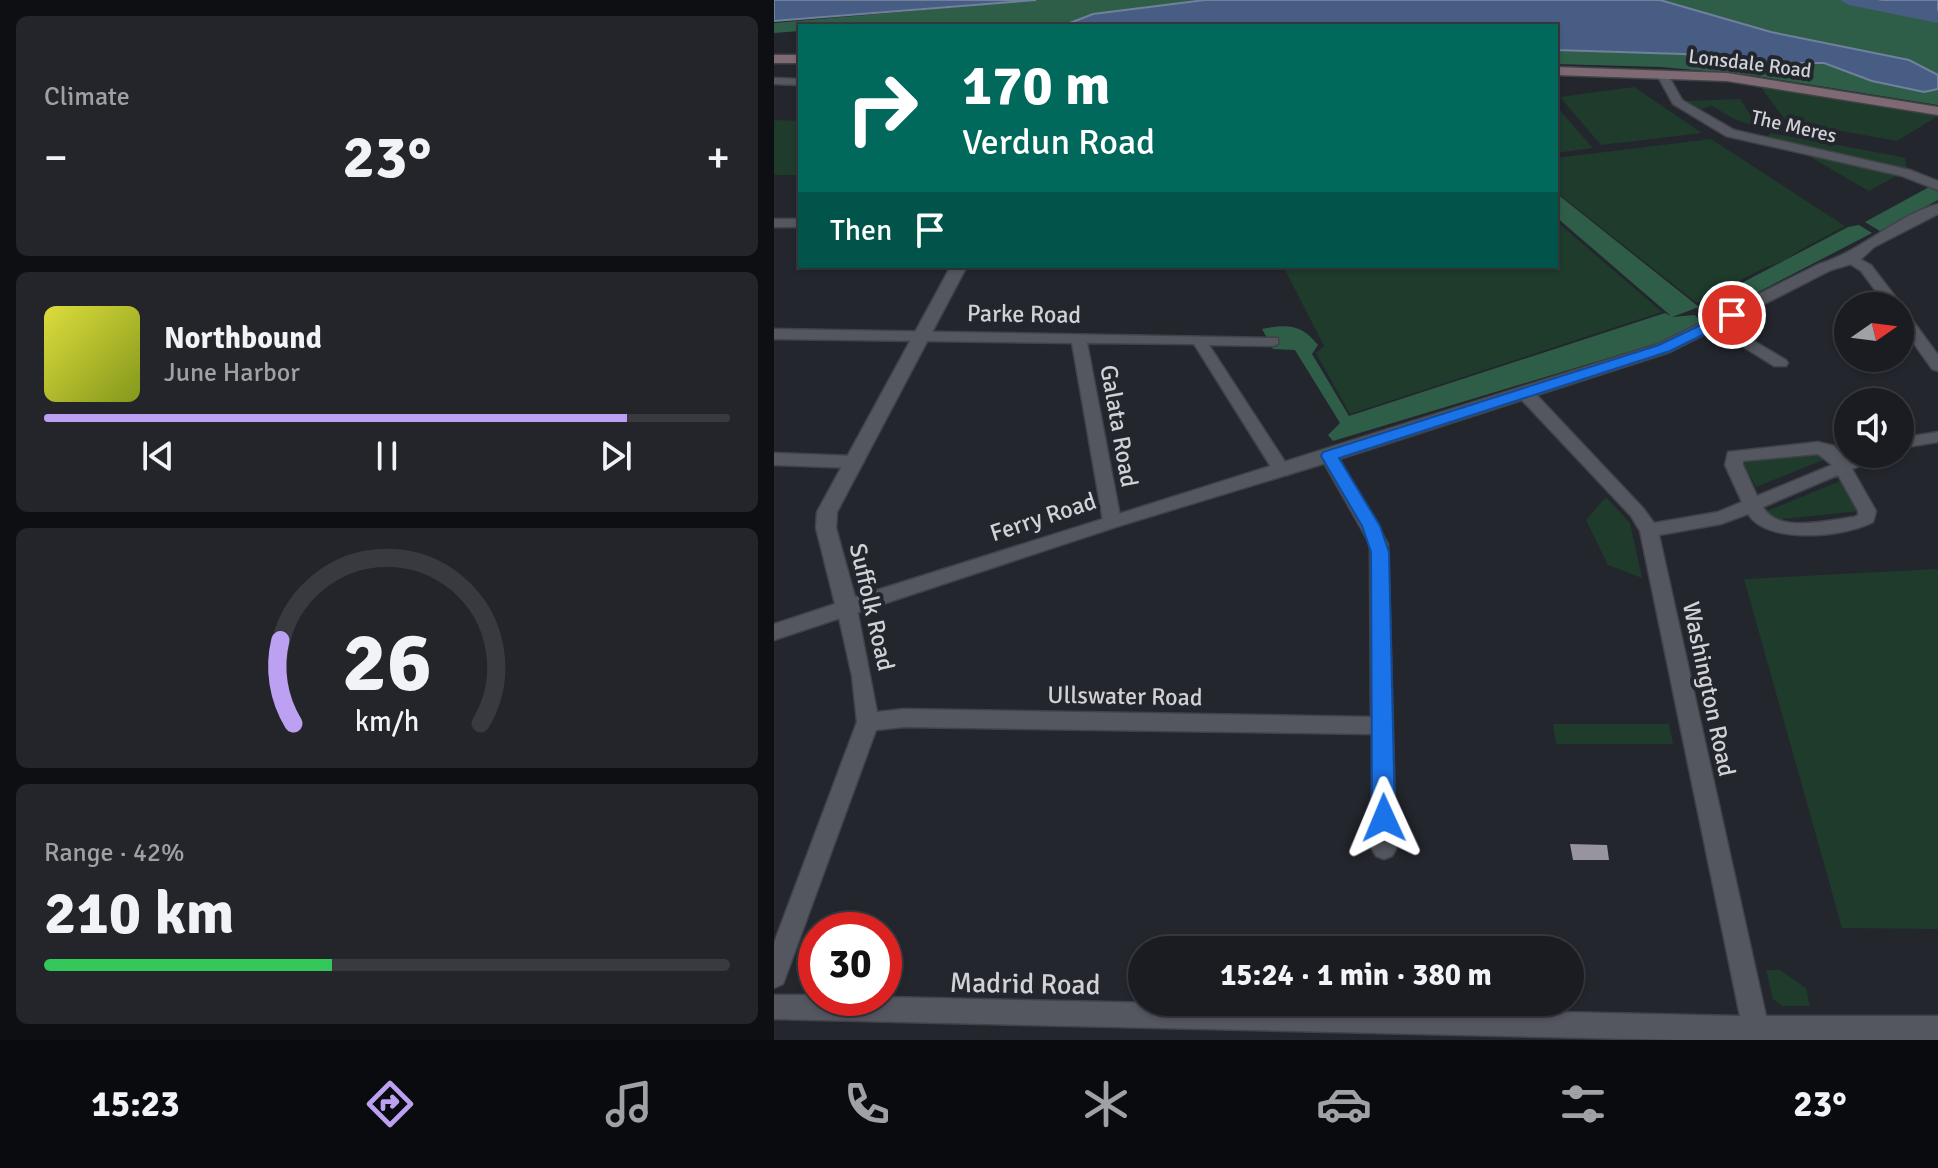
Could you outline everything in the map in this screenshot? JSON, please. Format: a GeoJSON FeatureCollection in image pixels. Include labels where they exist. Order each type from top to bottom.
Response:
{"type":"FeatureCollection","features":[{"type":"Feature","properties":{"kind":"main road"},"geometry":{"type":"LineString","coordinates":[[774,59],[798,59]]}},
{"type":"Feature","properties":{"kind":"main road","name":"Lonsdale Road"},"geometry":{"type":"LineString","coordinates":[[1558,71],[1662,73],[1748,80],[1938,111]]}},
{"type":"Feature","properties":{"kind":"street","name":"The Meres"},"geometry":{"type":"LineString","coordinates":[[1662,73],[1677,102],[1730,133],[1906,173],[1938,186]]}},
{"type":"Feature","properties":{"kind":"street"},"geometry":{"type":"LineString","coordinates":[[774,81],[798,82]]}},
{"type":"Feature","properties":{"kind":"street","name":"Ferry Road"},"geometry":{"type":"LineString","coordinates":[[774,632],[1112,521],[1282,471],[1664,348],[1825,267],[1852,259],[1869,244],[1938,208]]}},
{"type":"Feature","properties":{"kind":"street"},"geometry":{"type":"LineString","coordinates":[[774,223],[798,223]]}},
{"type":"Feature","properties":{"kind":"street"},"geometry":{"type":"LineString","coordinates":[[1852,259],[1866,268],[1884,292]]}},
{"type":"Feature","properties":{"kind":"street","name":"Suffolk Road"},"geometry":{"type":"LineString","coordinates":[[774,976],[868,722],[862,676],[825,520],[831,503],[958,268]]}},
{"type":"Feature","properties":{"kind":"street"},"geometry":{"type":"LineString","coordinates":[[1715,323],[1780,363]]}},
{"type":"Feature","properties":{"kind":"street"},"geometry":{"type":"LineString","coordinates":[[1914,333],[1938,366]]}},
{"type":"Feature","properties":{"kind":"street","name":"Parke Road"},"geometry":{"type":"LineString","coordinates":[[774,334],[1273,341]]}},
{"type":"Feature","properties":{"kind":"street","name":"Galata Road"},"geometry":{"type":"LineString","coordinates":[[1079,340],[1112,521]]}},
{"type":"Feature","properties":{"kind":"street"},"geometry":{"type":"LineString","coordinates":[[1200,342],[1282,471]]}},
{"type":"Feature","properties":{"kind":"street","name":"Washington Road"},"geometry":{"type":"LineString","coordinates":[[1525,393],[1637,512],[1649,530],[1757,1035]]}},
{"type":"Feature","properties":{"kind":"street"},"geometry":{"type":"LineString","coordinates":[[1914,441],[1938,437]]}},
{"type":"Feature","properties":{"kind":"street"},"geometry":{"type":"LineString","coordinates":[[1834,457],[1828,450],[1818,448],[1734,456],[1734,465],[1760,519],[1770,526],[1784,528],[1857,523],[1867,518],[1867,511],[1842,468]]}},
{"type":"Feature","properties":{"kind":"street"},"geometry":{"type":"LineString","coordinates":[[1329,456],[1379,544],[1384,849]]}},
{"type":"Feature","properties":{"kind":"street"},"geometry":{"type":"LineString","coordinates":[[774,459],[855,462]]}},
{"type":"Feature","properties":{"kind":"street"},"geometry":{"type":"LineString","coordinates":[[1649,530],[1721,518],[1837,468]]}},
{"type":"Feature","properties":{"kind":"street","name":"Ullswater Road"},"geometry":{"type":"LineString","coordinates":[[868,722],[904,718],[1382,726]]}},
{"type":"Feature","properties":{"kind":"street","name":"Madrid Road"},"geometry":{"type":"LineString","coordinates":[[774,1007],[1757,1035],[1938,1029]]}},
{"type":"Feature","properties":{"kind":"green space"},"geometry":{"type":"Polygon","coordinates":[[[1036,0],[1205,0],[1093,14],[1067,24],[798,24],[798,31],[774,33],[774,23],[1036,0]]]}},
{"type":"Feature","properties":{"kind":"green space"},"geometry":{"type":"Polygon","coordinates":[[[1660,0],[1849,0],[1938,17],[1938,75],[1909,60],[1771,32],[1660,0]]]}},
{"type":"Feature","properties":{"kind":"green space"},"geometry":{"type":"Polygon","coordinates":[[[1558,50],[1683,54],[1765,63],[1824,63],[1872,81],[1924,92],[1938,89],[1938,105],[1750,75],[1661,67],[1558,64],[1558,50]]]}},
{"type":"Feature","properties":{"kind":"green space"},"geometry":{"type":"Polygon","coordinates":[[[1760,86],[1938,116],[1897,141],[1786,121],[1760,86]]]}},
{"type":"Feature","properties":{"kind":"green space"},"geometry":{"type":"Polygon","coordinates":[[[1634,87],[1702,133],[1601,145],[1560,97],[1634,87]]]}},
{"type":"Feature","properties":{"kind":"green space"},"geometry":{"type":"Polygon","coordinates":[[[1740,99],[1758,127],[1734,119],[1712,106],[1701,109],[1686,101],[1740,99]]]}},
{"type":"Feature","properties":{"kind":"green space"},"geometry":{"type":"Polygon","coordinates":[[[1558,108],[1592,147],[1558,153],[1558,108]]]}},
{"type":"Feature","properties":{"kind":"green space"},"geometry":{"type":"Polygon","coordinates":[[[774,120],[798,121],[798,175],[774,175],[774,120]]]}},
{"type":"Feature","properties":{"kind":"green space"},"geometry":{"type":"Polygon","coordinates":[[[1771,133],[1905,158],[1907,170],[1869,191],[1812,158],[1815,150],[1766,137],[1771,133]]]}},
{"type":"Feature","properties":{"kind":"green space"},"geometry":{"type":"Polygon","coordinates":[[[1711,139],[1845,226],[1786,260],[1697,303],[1558,194],[1558,158],[1711,139]]]}},
{"type":"Feature","properties":{"kind":"green space"},"geometry":{"type":"Polygon","coordinates":[[[1931,186],[1938,189],[1938,200],[1880,231],[1865,222],[1931,186]]]}},
{"type":"Feature","properties":{"kind":"green space"},"geometry":{"type":"Polygon","coordinates":[[[1558,195],[1699,307],[1672,317],[1695,315],[1701,322],[1678,337],[1333,441],[1328,435],[1340,423],[1295,350],[1273,349],[1262,329],[1293,327],[1312,338],[1318,345],[1312,354],[1349,416],[1665,313],[1671,316],[1558,219],[1558,195]]]}},
{"type":"Feature","properties":{"kind":"green space"},"geometry":{"type":"Polygon","coordinates":[[[1558,223],[1662,312],[1350,414],[1316,353],[1324,346],[1284,268],[1558,268],[1558,223]]]}},
{"type":"Feature","properties":{"kind":"green space"},"geometry":{"type":"Polygon","coordinates":[[[1859,225],[1872,233],[1720,312],[1702,304],[1848,227],[1859,225]]]}},
{"type":"Feature","properties":{"kind":"green space"},"geometry":{"type":"Polygon","coordinates":[[[1819,452],[1828,458],[1756,487],[1744,465],[1748,460],[1819,452]]]}},
{"type":"Feature","properties":{"kind":"green space"},"geometry":{"type":"Polygon","coordinates":[[[1845,479],[1860,511],[1782,519],[1772,518],[1767,511],[1845,479]]]}},
{"type":"Feature","properties":{"kind":"green space"},"geometry":{"type":"Polygon","coordinates":[[[1606,497],[1630,523],[1642,578],[1608,565],[1586,520],[1606,497]]]}},
{"type":"Feature","properties":{"kind":"green space"},"geometry":{"type":"Polygon","coordinates":[[[1938,569],[1938,929],[1842,928],[1744,579],[1938,569]]]}},
{"type":"Feature","properties":{"kind":"green space"},"geometry":{"type":"Polygon","coordinates":[[[1553,724],[1669,724],[1673,744],[1556,744],[1553,724]]]}},
{"type":"Feature","properties":{"kind":"green space"},"geometry":{"type":"Polygon","coordinates":[[[1766,970],[1780,970],[1806,988],[1810,1006],[1782,1006],[1773,999],[1766,970]]]}},
{"type":"Feature","properties":{"kind":"water"},"geometry":{"type":"Polygon","coordinates":[[[774,0],[1036,0],[774,21],[774,0]]]}},
{"type":"Feature","properties":{"kind":"water"},"geometry":{"type":"Polygon","coordinates":[[[1205,0],[1660,0],[1771,32],[1909,60],[1938,75],[1938,89],[1924,92],[1872,81],[1824,63],[1765,63],[1683,54],[1558,50],[1558,24],[1067,24],[1093,14],[1205,0]]]}},
{"type":"Feature","properties":{"kind":"water"},"geometry":{"type":"Polygon","coordinates":[[[1849,0],[1938,0],[1938,17],[1849,0]]]}},
{"type":"Feature","properties":{"kind":"building"},"geometry":{"type":"Polygon","coordinates":[[[1570,844],[1607,845],[1609,860],[1573,860],[1570,844]]]}},
{"type":"Feature","properties":{"kind":"waterway"},"geometry":{"type":"LineString","coordinates":[[1849,0],[1938,17]]}},
{"type":"Feature","properties":{"kind":"route"},"geometry":{"type":"LineString","coordinates":[[1384,818],[1380,552],[1377,537],[1329,456],[1664,348],[1732,315]]}}]}
